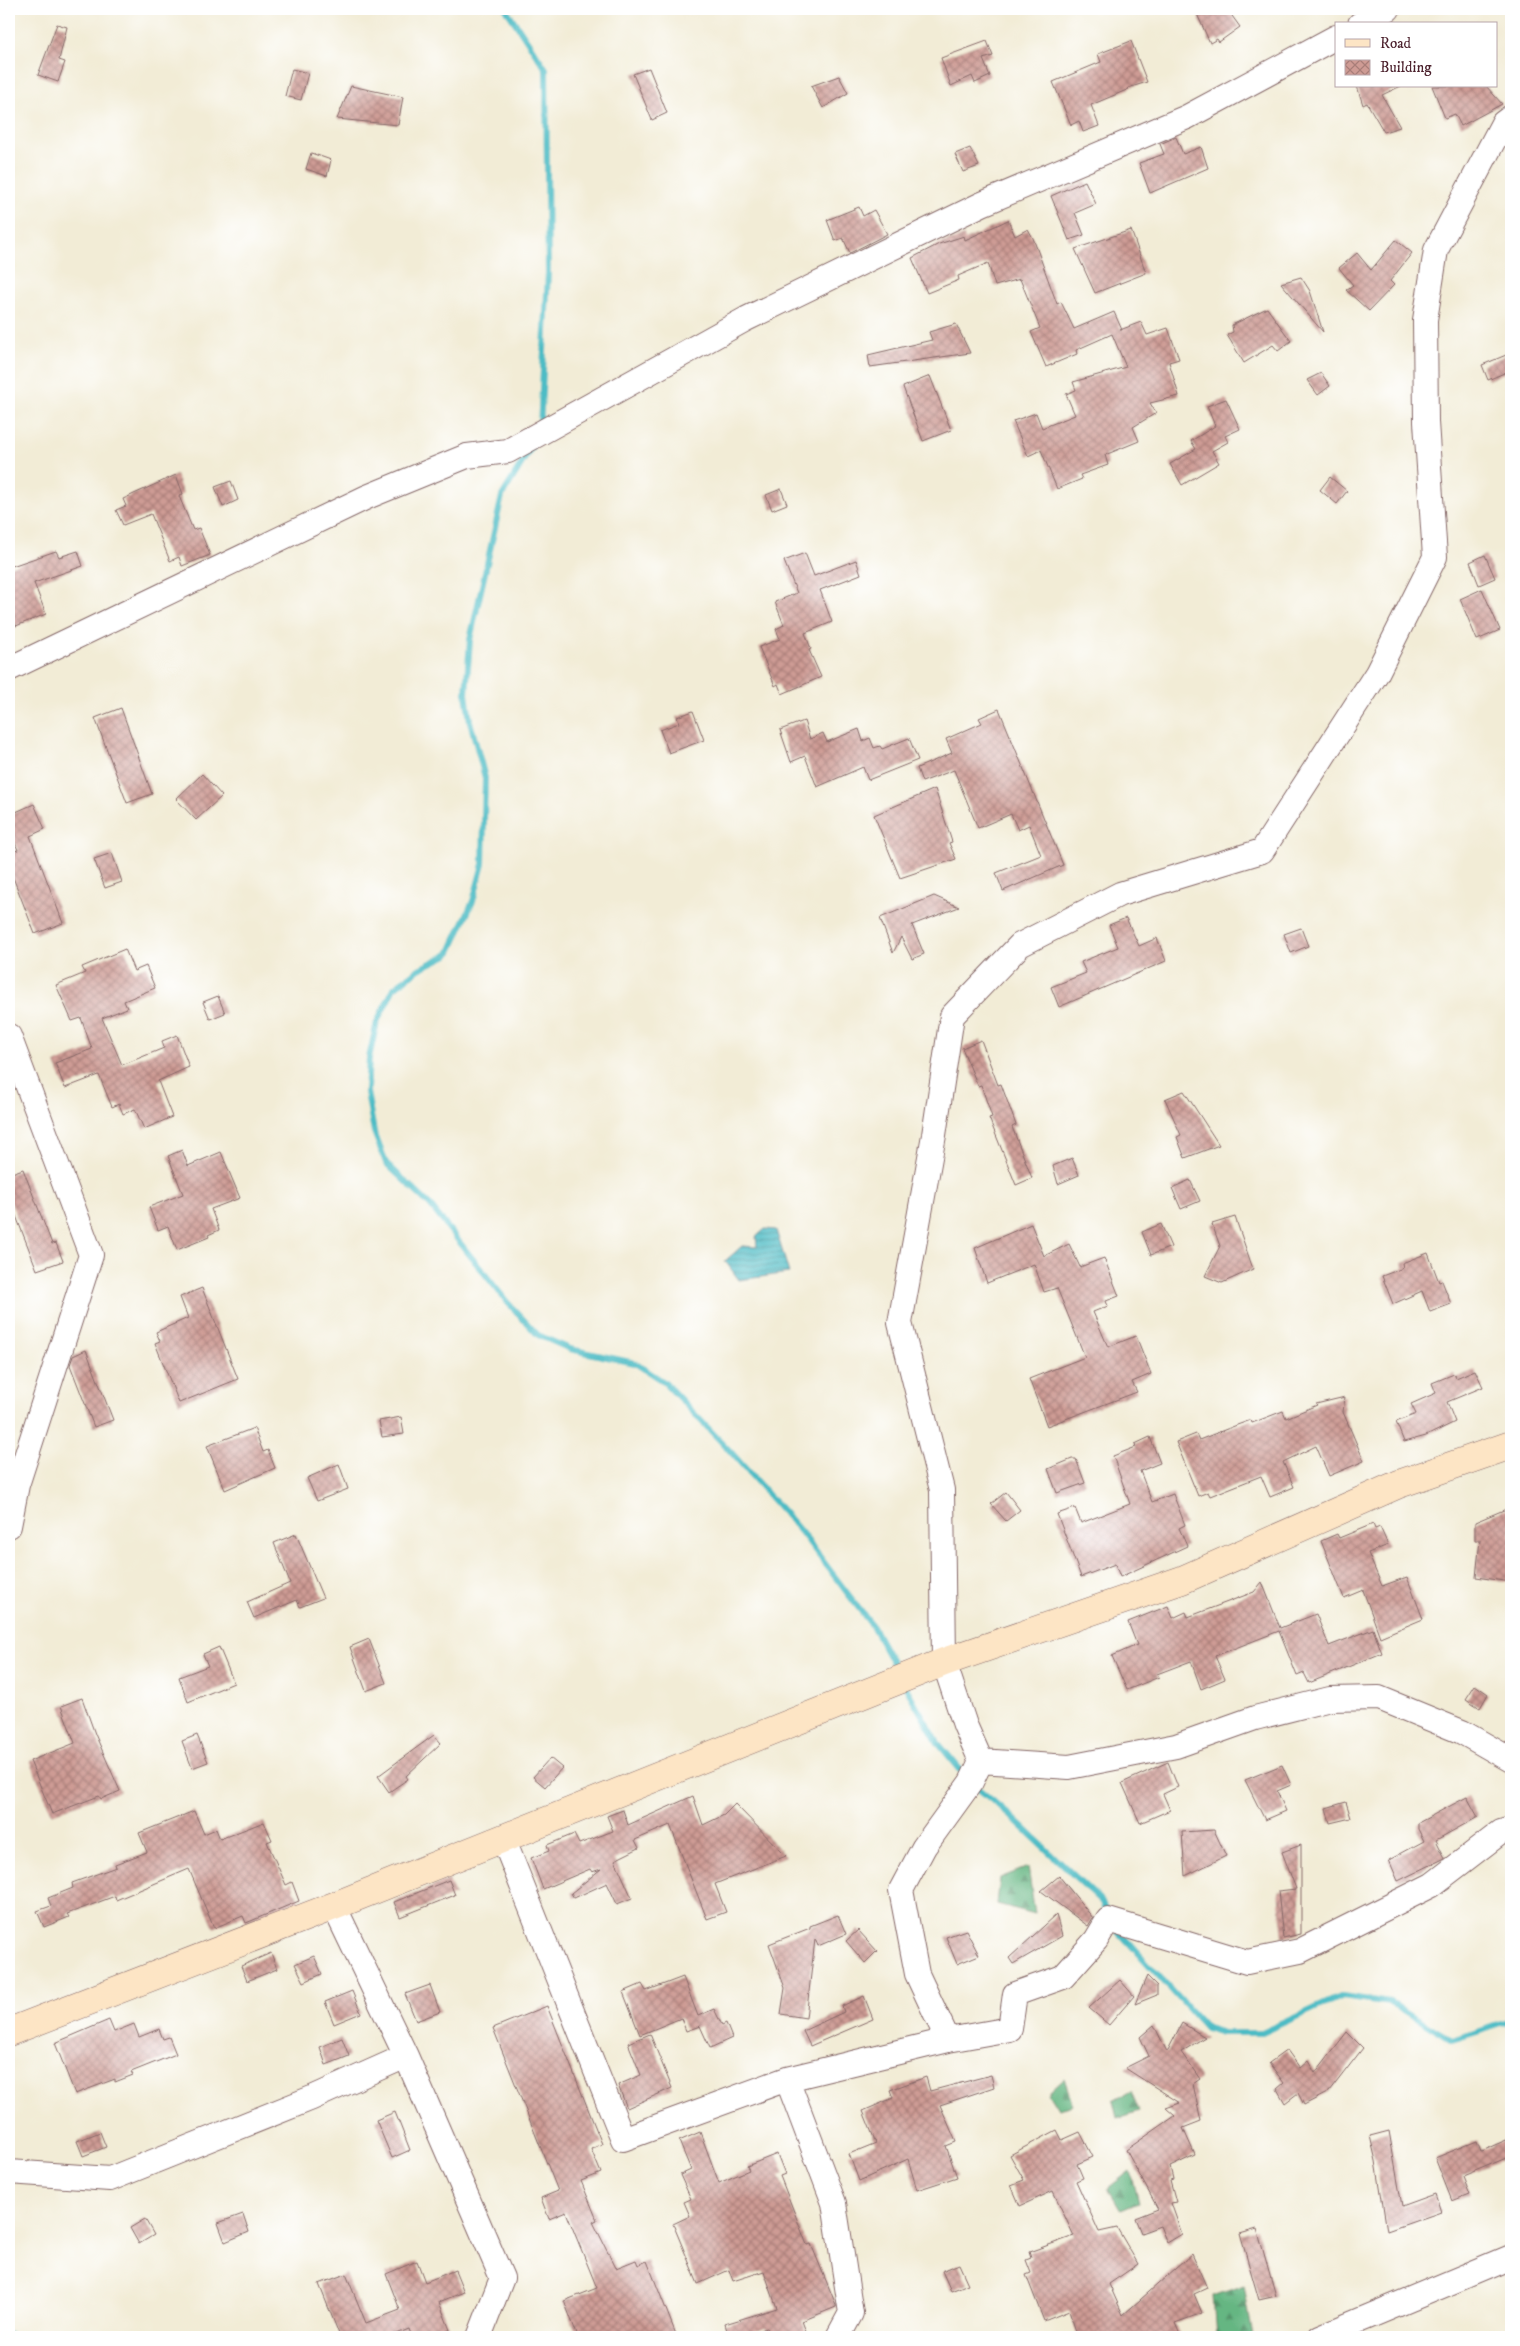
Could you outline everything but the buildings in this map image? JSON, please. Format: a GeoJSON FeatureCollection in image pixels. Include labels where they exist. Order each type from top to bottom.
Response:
{"type":"FeatureCollection","features":[{"type":"Feature","properties":{"kind":"street"},"geometry":{"type":"LineString","coordinates":[[1364,22],[1388,9]]}},
{"type":"Feature","properties":{"kind":"street"},"geometry":{"type":"LineString","coordinates":[[9,669],[367,497],[467,456],[508,451],[746,319],[982,204],[1187,117],[1335,38]]}},
{"type":"Feature","properties":{"kind":"street"},"geometry":{"type":"LineString","coordinates":[[948,2040],[917,1974],[901,1890],[924,1847],[971,1782],[981,1761],[965,1725],[944,1662],[942,1490],[900,1323],[934,1135],[952,1016],[1020,945],[1120,894],[1262,852],[1377,673],[1434,556],[1426,422],[1425,320],[1436,250],[1503,123],[1511,117]]}},
{"type":"Feature","properties":{"kind":"street"},"geometry":{"type":"LineString","coordinates":[[9,1036],[91,1255],[17,1485],[9,1526]]}},
{"type":"Feature","properties":{"kind":"street"},"geometry":{"type":"LineString","coordinates":[[9,2032],[334,1906],[944,1662],[1182,1580],[1400,1484],[1511,1445]]}},
{"type":"Feature","properties":{"kind":"street"},"geometry":{"type":"LineString","coordinates":[[9,1458],[17,1485]]}},
{"type":"Feature","properties":{"kind":"street"},"geometry":{"type":"LineString","coordinates":[[981,1761],[1069,1768],[1176,1746],[1255,1718],[1330,1699],[1379,1698],[1462,1732],[1511,1760]]}},
{"type":"Feature","properties":{"kind":"street"},"geometry":{"type":"LineString","coordinates":[[504,1838],[623,2139],[787,2079],[948,2040],[1010,2029],[1015,1994],[1063,1977],[1096,1940],[1108,1920],[1247,1962],[1300,1951],[1432,1885],[1501,1832],[1511,1829]]}},
{"type":"Feature","properties":{"kind":"street"},"geometry":{"type":"LineString","coordinates":[[334,1906],[406,2056],[502,2278],[479,2337]]}},
{"type":"Feature","properties":{"kind":"street"},"geometry":{"type":"LineString","coordinates":[[9,2172],[110,2179],[312,2098],[406,2056]]}},
{"type":"Feature","properties":{"kind":"street"},"geometry":{"type":"LineString","coordinates":[[787,2079],[834,2203],[851,2313],[838,2337]]}},
{"type":"Feature","properties":{"kind":"street"},"geometry":{"type":"LineString","coordinates":[[1320,2337],[1511,2257]]}},
{"type":"Feature","properties":{"kind":"green space"},"geometry":{"type":"Polygon","coordinates":[[[1028,1867],[1035,1914],[997,1904],[1000,1878],[1028,1867]]]}},
{"type":"Feature","properties":{"kind":"green space"},"geometry":{"type":"Polygon","coordinates":[[[1064,2078],[1073,2105],[1058,2109],[1048,2093],[1064,2078]]]}},
{"type":"Feature","properties":{"kind":"green space"},"geometry":{"type":"Polygon","coordinates":[[[1131,2091],[1139,2111],[1117,2118],[1113,2101],[1131,2091]]]}},
{"type":"Feature","properties":{"kind":"green space"},"geometry":{"type":"Polygon","coordinates":[[[1130,2171],[1138,2203],[1121,2210],[1108,2188],[1130,2171]]]}},
{"type":"Feature","properties":{"kind":"green space"},"geometry":{"type":"Polygon","coordinates":[[[1244,2285],[1253,2337],[1216,2337],[1213,2296],[1244,2285]]]}},
{"type":"Feature","properties":{"kind":"water"},"geometry":{"type":"Polygon","coordinates":[[[765,1229],[776,1230],[789,1273],[739,1280],[725,1261],[742,1246],[757,1247],[756,1237],[765,1229]]]}},
{"type":"Feature","properties":{"kind":"waterway"},"geometry":{"type":"LineString","coordinates":[[506,9],[546,69],[548,273],[540,428]]}},
{"type":"Feature","properties":{"kind":"waterway"},"geometry":{"type":"LineString","coordinates":[[531,448],[502,496],[470,640],[466,694],[470,721],[485,778],[483,864],[473,901],[449,954],[419,969],[394,988],[377,1022],[369,1058],[367,1092],[374,1132],[386,1163],[429,1204],[508,1303],[538,1335],[570,1349],[635,1363],[664,1382],[730,1451],[801,1532],[873,1627],[898,1673]]}},
{"type":"Feature","properties":{"kind":"waterway"},"geometry":{"type":"LineString","coordinates":[[904,1684],[938,1743],[968,1779]]}},
{"type":"Feature","properties":{"kind":"waterway"},"geometry":{"type":"LineString","coordinates":[[975,1786],[1011,1816],[1102,1902],[1107,1917]]}},
{"type":"Feature","properties":{"kind":"waterway"},"geometry":{"type":"LineString","coordinates":[[1119,1932],[1206,2028],[1223,2033],[1261,2033],[1342,1996],[1391,2003],[1452,2040],[1511,2021]]}}]}
